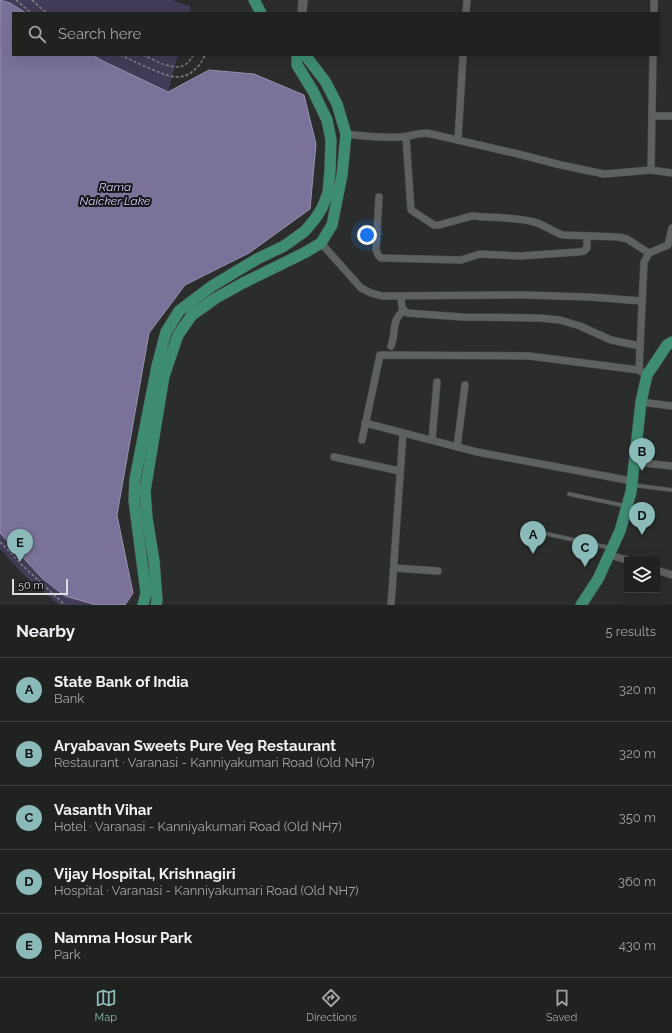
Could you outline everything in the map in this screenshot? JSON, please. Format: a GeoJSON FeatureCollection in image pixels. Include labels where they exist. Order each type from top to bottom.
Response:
{"type":"FeatureCollection","features":[{"type":"Feature","properties":{"kind":"main road"},"geometry":{"type":"LineString","coordinates":[[254,0],[260,12]]}},
{"type":"Feature","properties":{"kind":"main road"},"geometry":{"type":"LineString","coordinates":[[143,605],[146,593],[134,500],[135,479],[157,366],[166,332],[179,311],[207,290],[257,259],[284,246],[305,231],[322,208],[328,193],[331,140],[327,120],[313,91],[297,65],[297,56]]}},
{"type":"Feature","properties":{"kind":"main road"},"geometry":{"type":"LineString","coordinates":[[156,605],[157,600],[154,561],[147,518],[145,491],[164,376],[178,335],[192,315],[216,298],[243,282],[306,252],[321,243],[332,225],[342,175],[346,134],[337,104],[325,81],[306,56]]}},
{"type":"Feature","properties":{"kind":"main road"},"geometry":{"type":"LineString","coordinates":[[580,605],[598,579],[620,531],[627,507],[632,483],[643,372],[667,345],[672,342]]}},
{"type":"Feature","properties":{"kind":"street"},"geometry":{"type":"LineString","coordinates":[[466,12],[467,0]]}},
{"type":"Feature","properties":{"kind":"street"},"geometry":{"type":"LineString","coordinates":[[654,0],[654,12]]}},
{"type":"Feature","properties":{"kind":"street"},"geometry":{"type":"LineString","coordinates":[[458,140],[463,56]]}},
{"type":"Feature","properties":{"kind":"street"},"geometry":{"type":"LineString","coordinates":[[651,170],[652,56]]}},
{"type":"Feature","properties":{"kind":"street"},"geometry":{"type":"LineString","coordinates":[[652,116],[672,116]]}},
{"type":"Feature","properties":{"kind":"street"},"geometry":{"type":"LineString","coordinates":[[346,134],[397,138],[418,133],[426,133],[518,154],[561,166],[604,174],[651,170],[672,173]]}},
{"type":"Feature","properties":{"kind":"street"},"geometry":{"type":"LineString","coordinates":[[406,137],[411,210],[434,225],[444,225],[472,216],[527,221],[543,225],[556,233],[563,235],[619,237],[627,239],[649,253]]}},
{"type":"Feature","properties":{"kind":"street"},"geometry":{"type":"LineString","coordinates":[[379,197],[376,250],[381,258],[461,260],[480,254],[520,256],[578,252],[584,251],[587,248],[588,236]]}},
{"type":"Feature","properties":{"kind":"street"},"geometry":{"type":"LineString","coordinates":[[362,440],[380,355],[529,356],[643,372],[640,346],[644,262],[649,253],[668,245],[672,228]]}},
{"type":"Feature","properties":{"kind":"street"},"geometry":{"type":"LineString","coordinates":[[321,243],[362,288],[371,293],[382,296],[525,295],[589,297],[642,301]]}},
{"type":"Feature","properties":{"kind":"street"},"geometry":{"type":"LineString","coordinates":[[400,297],[402,308],[407,313],[462,317],[539,318],[560,320],[580,326],[611,340],[640,346]]}},
{"type":"Feature","properties":{"kind":"street"},"geometry":{"type":"LineString","coordinates":[[391,346],[396,321],[399,314],[404,311]]}},
{"type":"Feature","properties":{"kind":"street"},"geometry":{"type":"LineString","coordinates":[[432,440],[437,382]]}},
{"type":"Feature","properties":{"kind":"street"},"geometry":{"type":"LineString","coordinates":[[457,447],[465,386]]}},
{"type":"Feature","properties":{"kind":"street"},"geometry":{"type":"LineString","coordinates":[[641,402],[672,406]]}},
{"type":"Feature","properties":{"kind":"street"},"geometry":{"type":"LineString","coordinates":[[365,423],[457,447],[632,483]]}},
{"type":"Feature","properties":{"kind":"street"},"geometry":{"type":"LineString","coordinates":[[391,605],[402,432]]}},
{"type":"Feature","properties":{"kind":"street"},"geometry":{"type":"LineString","coordinates":[[334,457],[400,471]]}},
{"type":"Feature","properties":{"kind":"street"},"geometry":{"type":"LineString","coordinates":[[634,462],[672,466]]}},
{"type":"Feature","properties":{"kind":"street"},"geometry":{"type":"LineString","coordinates":[[610,552],[624,559]]}},
{"type":"Feature","properties":{"kind":"street"},"geometry":{"type":"LineString","coordinates":[[394,568],[438,572]]}},
{"type":"Feature","properties":{"kind":"street"},"geometry":{"type":"LineString","coordinates":[[660,571],[672,575]]}},
{"type":"Feature","properties":{"kind":"lane"},"geometry":{"type":"LineString","coordinates":[[632,483],[672,490]]}},
{"type":"Feature","properties":{"kind":"lane"},"geometry":{"type":"LineString","coordinates":[[569,494],[627,507]]}},
{"type":"Feature","properties":{"kind":"lane"},"geometry":{"type":"LineString","coordinates":[[538,532],[610,552]]}},
{"type":"Feature","properties":{"kind":"path"},"geometry":{"type":"LineString","coordinates":[[16,0],[30,12]]}},
{"type":"Feature","properties":{"kind":"path"},"geometry":{"type":"LineString","coordinates":[[32,0],[46,12]]}},
{"type":"Feature","properties":{"kind":"path"},"geometry":{"type":"LineString","coordinates":[[122,56],[166,75],[176,77],[184,76],[196,70],[201,65],[205,56]]}},
{"type":"Feature","properties":{"kind":"path"},"geometry":{"type":"LineString","coordinates":[[145,56],[166,65],[178,68],[186,65],[192,56]]}},
{"type":"Feature","properties":{"kind":"path"},"geometry":{"type":"LineString","coordinates":[[0,542],[23,566],[65,605]]}},
{"type":"Feature","properties":{"kind":"shaded area"},"geometry":{"type":"Polygon","coordinates":[[[2,0],[172,0],[191,7],[190,12],[24,12],[2,0]]]}},
{"type":"Feature","properties":{"kind":"shaded area"},"geometry":{"type":"Polygon","coordinates":[[[95,56],[178,56],[168,92],[95,56]]]}},
{"type":"Feature","properties":{"kind":"shaded area"},"geometry":{"type":"Polygon","coordinates":[[[0,533],[43,579],[65,596],[93,605],[59,605],[24,575],[0,549],[0,533]]]}},
{"type":"Feature","properties":{"kind":"water","name":"Rama Naicker Lake"},"geometry":{"type":"Polygon","coordinates":[[[0,0],[10,3],[24,12],[12,12],[12,56],[95,56],[168,92],[209,70],[254,74],[304,95],[316,144],[310,209],[249,253],[185,285],[149,333],[117,515],[133,593],[125,605],[93,605],[65,596],[43,579],[0,533],[0,0]]]}},
{"type":"Feature","properties":{"kind":"place","name":"Aryabavan Sweets Pure Veg Restaurant"},"geometry":{"type":"Point","coordinates":[642,471]}},
{"type":"Feature","properties":{"kind":"place","name":"Vijay Hospital, Krishnagiri"},"geometry":{"type":"Point","coordinates":[642,535]}},
{"type":"Feature","properties":{"kind":"place","name":"State Bank of India"},"geometry":{"type":"Point","coordinates":[533,554]}},
{"type":"Feature","properties":{"kind":"place","name":"Namma Hosur Park"},"geometry":{"type":"Point","coordinates":[20,562]}},
{"type":"Feature","properties":{"kind":"place","name":"Vasanth Vihar"},"geometry":{"type":"Point","coordinates":[585,567]}}]}
